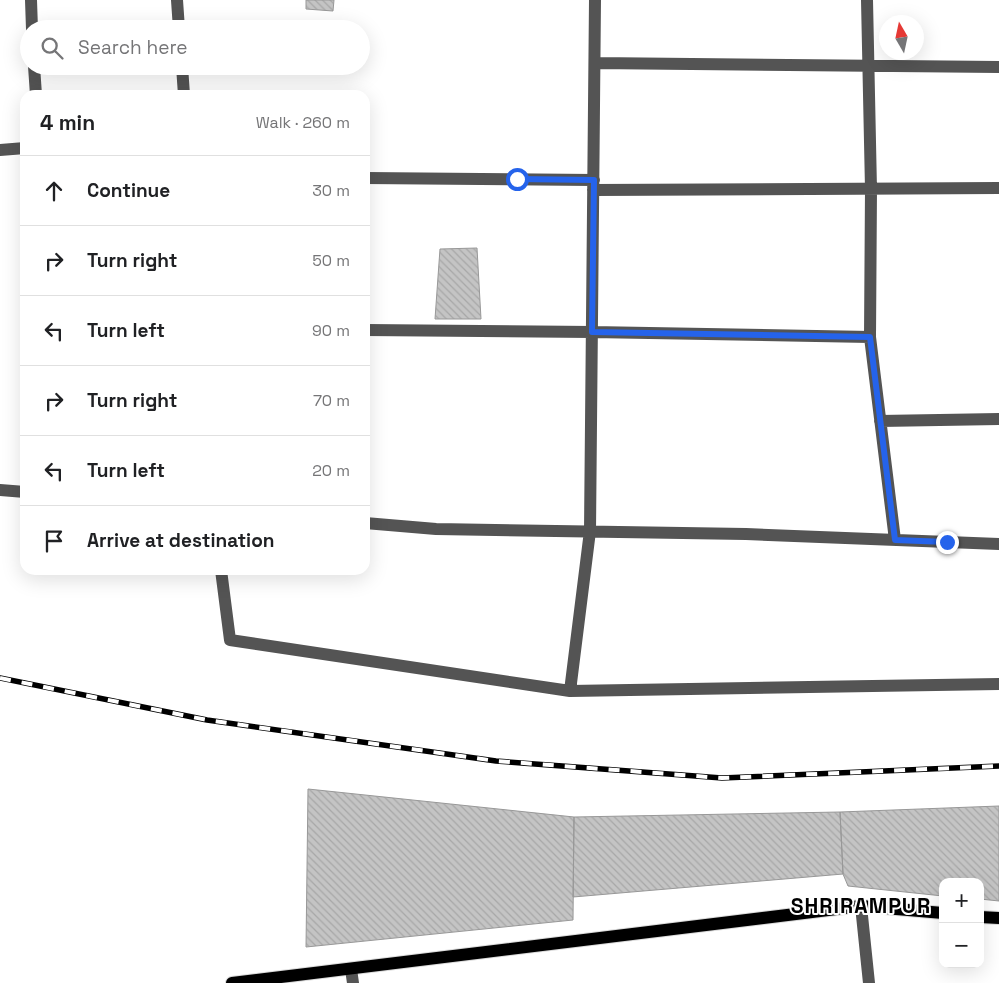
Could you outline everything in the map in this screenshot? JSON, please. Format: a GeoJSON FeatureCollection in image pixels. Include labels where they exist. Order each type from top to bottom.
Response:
{"type":"FeatureCollection","features":[{"type":"Feature","properties":{"kind":"main road"},"geometry":{"type":"LineString","coordinates":[[232,983],[861,906],[939,913]]}},
{"type":"Feature","properties":{"kind":"main road"},"geometry":{"type":"LineString","coordinates":[[984,917],[999,918]]}},
{"type":"Feature","properties":{"kind":"street"},"geometry":{"type":"LineString","coordinates":[[31,0],[32,20]]}},
{"type":"Feature","properties":{"kind":"street"},"geometry":{"type":"LineString","coordinates":[[177,0],[178,20]]}},
{"type":"Feature","properties":{"kind":"street"},"geometry":{"type":"LineString","coordinates":[[570,691],[590,532],[595,0]]}},
{"type":"Feature","properties":{"kind":"street"},"geometry":{"type":"LineString","coordinates":[[867,0],[871,189],[870,337],[895,540]]}},
{"type":"Feature","properties":{"kind":"street"},"geometry":{"type":"LineString","coordinates":[[595,63],[999,67]]}},
{"type":"Feature","properties":{"kind":"street"},"geometry":{"type":"LineString","coordinates":[[35,75],[36,90]]}},
{"type":"Feature","properties":{"kind":"street"},"geometry":{"type":"LineString","coordinates":[[183,75],[184,90]]}},
{"type":"Feature","properties":{"kind":"street"},"geometry":{"type":"LineString","coordinates":[[0,150],[20,148]]}},
{"type":"Feature","properties":{"kind":"street"},"geometry":{"type":"LineString","coordinates":[[370,178],[594,185],[871,189],[999,188]]}},
{"type":"Feature","properties":{"kind":"street"},"geometry":{"type":"LineString","coordinates":[[370,330],[870,337]]}},
{"type":"Feature","properties":{"kind":"street"},"geometry":{"type":"LineString","coordinates":[[880,421],[999,419]]}},
{"type":"Feature","properties":{"kind":"street"},"geometry":{"type":"LineString","coordinates":[[0,490],[20,492]]}},
{"type":"Feature","properties":{"kind":"street"},"geometry":{"type":"LineString","coordinates":[[370,523],[436,529],[746,534],[999,544]]}},
{"type":"Feature","properties":{"kind":"street"},"geometry":{"type":"LineString","coordinates":[[222,575],[230,640],[570,691],[999,684]]}},
{"type":"Feature","properties":{"kind":"street"},"geometry":{"type":"LineString","coordinates":[[861,906],[869,983]]}},
{"type":"Feature","properties":{"kind":"street"},"geometry":{"type":"LineString","coordinates":[[351,969],[353,983]]}},
{"type":"Feature","properties":{"kind":"building"},"geometry":{"type":"Polygon","coordinates":[[[306,0],[334,0],[333,11],[306,9],[306,0]]]}},
{"type":"Feature","properties":{"kind":"building"},"geometry":{"type":"Polygon","coordinates":[[[477,248],[481,319],[435,319],[440,249],[477,248]]]}},
{"type":"Feature","properties":{"kind":"building"},"geometry":{"type":"Polygon","coordinates":[[[308,789],[574,817],[573,920],[306,947],[308,789]]]}},
{"type":"Feature","properties":{"kind":"building"},"geometry":{"type":"Polygon","coordinates":[[[999,806],[999,901],[984,899],[984,878],[939,878],[939,896],[848,886],[843,874],[840,812],[999,806]]]}},
{"type":"Feature","properties":{"kind":"building"},"geometry":{"type":"Polygon","coordinates":[[[840,812],[843,874],[573,897],[574,817],[840,812]]]}},
{"type":"Feature","properties":{"kind":"railway"},"geometry":{"type":"LineString","coordinates":[[0,678],[207,720],[496,761],[722,778],[999,766]]}},
{"type":"Feature","properties":{"kind":"district","name":"SHRIRAMPUR"},"geometry":{"type":"Point","coordinates":[861,906]}},
{"type":"Feature","properties":{"kind":"route"},"geometry":{"type":"LineString","coordinates":[[517,179],[594,180],[592,332],[870,337],[895,540],[947,542]]}}]}
